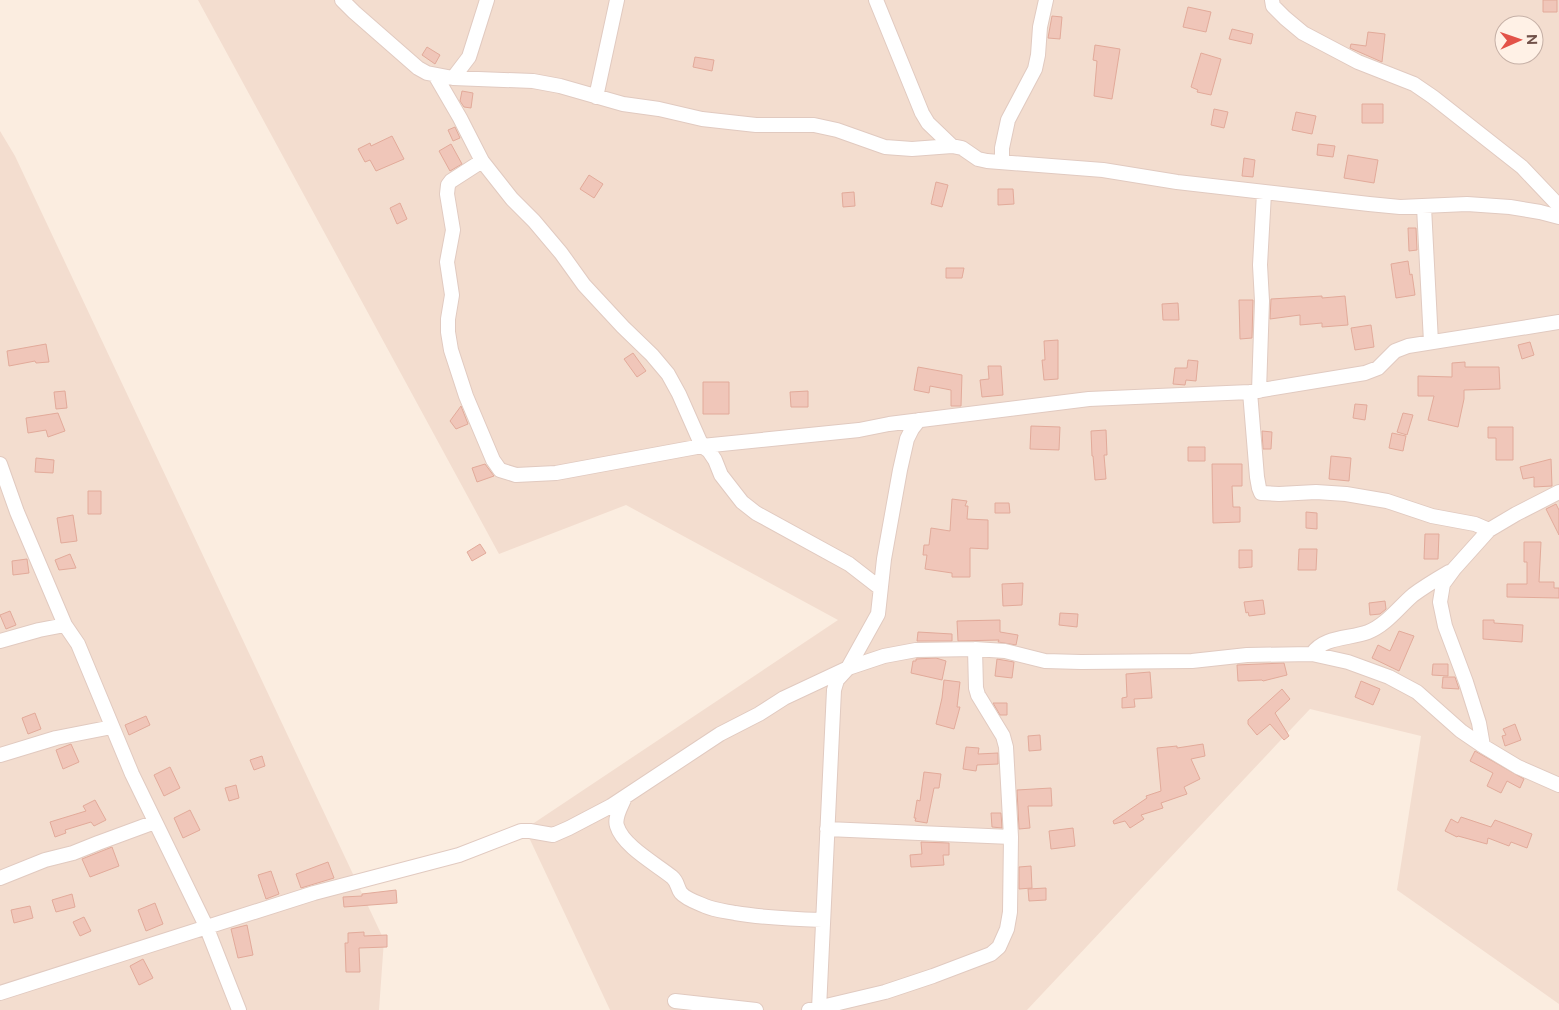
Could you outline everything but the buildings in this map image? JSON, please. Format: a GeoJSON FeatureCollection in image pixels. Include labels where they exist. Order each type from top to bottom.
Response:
{"type":"FeatureCollection","features":[{"type":"Feature","properties":{"kind":"street"},"geometry":{"type":"LineString","coordinates":[[342,0],[418,68],[435,75],[453,78],[532,81],[560,86],[623,104],[702,118],[756,125],[814,125],[837,130],[885,147],[912,149],[952,146],[962,148],[978,158],[1002,162],[1103,170],[1264,193],[1400,207],[1467,204],[1510,207],[1559,217]]}},
{"type":"Feature","properties":{"kind":"street"},"geometry":{"type":"LineString","coordinates":[[453,78],[469,57],[487,0]]}},
{"type":"Feature","properties":{"kind":"street"},"geometry":{"type":"LineString","coordinates":[[596,97],[617,0]]}},
{"type":"Feature","properties":{"kind":"street"},"geometry":{"type":"LineString","coordinates":[[876,0],[922,113],[928,124],[952,146]]}},
{"type":"Feature","properties":{"kind":"street"},"geometry":{"type":"LineString","coordinates":[[1002,162],[1002,148],[1008,120],[1035,70],[1040,27],[1046,0]]}},
{"type":"Feature","properties":{"kind":"street"},"geometry":{"type":"LineString","coordinates":[[1272,0],[1273,6],[1303,33],[1358,62],[1420,88],[1522,167],[1559,206]]}},
{"type":"Feature","properties":{"kind":"street"},"geometry":{"type":"LineString","coordinates":[[435,75],[482,161],[512,199],[561,253],[584,285],[623,327],[652,354],[668,374],[702,446],[715,460],[722,475],[742,502],[756,513],[849,564],[880,588]]}},
{"type":"Feature","properties":{"kind":"street"},"geometry":{"type":"LineString","coordinates":[[482,161],[451,181],[448,185],[447,194],[453,230],[447,262],[452,295],[448,332],[466,396],[493,460],[500,470],[516,476],[556,472],[702,446],[859,430],[889,424],[1089,399],[1255,392],[1365,373],[1378,368],[1395,351],[1408,346],[1559,322]]}},
{"type":"Feature","properties":{"kind":"street"},"geometry":{"type":"LineString","coordinates":[[1264,193],[1260,265],[1262,301],[1255,392],[1257,477],[1261,493],[1316,492],[1386,501],[1432,516],[1476,524],[1489,530]]}},
{"type":"Feature","properties":{"kind":"street"},"geometry":{"type":"LineString","coordinates":[[1424,207],[1431,342]]}},
{"type":"Feature","properties":{"kind":"street"},"geometry":{"type":"LineString","coordinates":[[920,420],[912,429],[907,439],[900,470],[890,518],[878,614],[848,668],[837,680],[834,690],[822,920],[814,1009],[885,992],[933,976],[991,954],[999,947],[1010,912],[1012,838],[1006,747],[1003,736],[978,695],[976,688],[975,649]]}},
{"type":"Feature","properties":{"kind":"street"},"geometry":{"type":"LineString","coordinates":[[0,464],[17,512],[65,625],[78,644],[112,727],[155,822],[206,926],[239,1010]]}},
{"type":"Feature","properties":{"kind":"street"},"geometry":{"type":"LineString","coordinates":[[1484,746],[1477,715],[1445,626],[1440,602],[1444,584],[1454,569],[1489,530],[1559,492]]}},
{"type":"Feature","properties":{"kind":"street"},"geometry":{"type":"LineString","coordinates":[[1312,654],[1318,646],[1323,644],[1369,632],[1379,626],[1413,595],[1454,569]]}},
{"type":"Feature","properties":{"kind":"street"},"geometry":{"type":"LineString","coordinates":[[0,641],[65,625]]}},
{"type":"Feature","properties":{"kind":"street"},"geometry":{"type":"LineString","coordinates":[[0,993],[314,893],[459,855],[522,832],[530,831],[553,834],[586,819],[626,797],[720,734],[760,714],[784,698],[848,668],[884,656],[916,650],[975,649],[1005,651],[1044,661],[1192,661],[1247,655],[1312,654],[1348,662],[1389,676],[1417,692],[1460,731],[1518,767],[1559,785]]}},
{"type":"Feature","properties":{"kind":"street"},"geometry":{"type":"LineString","coordinates":[[0,755],[56,738],[112,727]]}},
{"type":"Feature","properties":{"kind":"street"},"geometry":{"type":"LineString","coordinates":[[626,797],[617,816],[616,823],[618,828],[626,840],[648,861],[673,878],[681,893],[685,896],[716,910],[777,918],[822,920]]}},
{"type":"Feature","properties":{"kind":"street"},"geometry":{"type":"LineString","coordinates":[[0,878],[46,860],[73,854],[98,842],[155,822]]}},
{"type":"Feature","properties":{"kind":"street"},"geometry":{"type":"LineString","coordinates":[[827,829],[1012,838]]}},
{"type":"Feature","properties":{"kind":"street"},"geometry":{"type":"LineString","coordinates":[[676,1001],[756,1010]]}},
{"type":"Feature","properties":{"kind":"shaded area"},"geometry":{"type":"Polygon","coordinates":[[[198,0],[1559,0],[1559,1004],[1397,890],[1421,736],[1310,709],[1027,1010],[610,1010],[525,829],[838,620],[626,505],[499,554],[198,0]]]}},
{"type":"Feature","properties":{"kind":"shaded area"},"geometry":{"type":"Polygon","coordinates":[[[0,131],[15,156],[384,940],[379,1010],[0,1010],[0,131]]]}}]}
